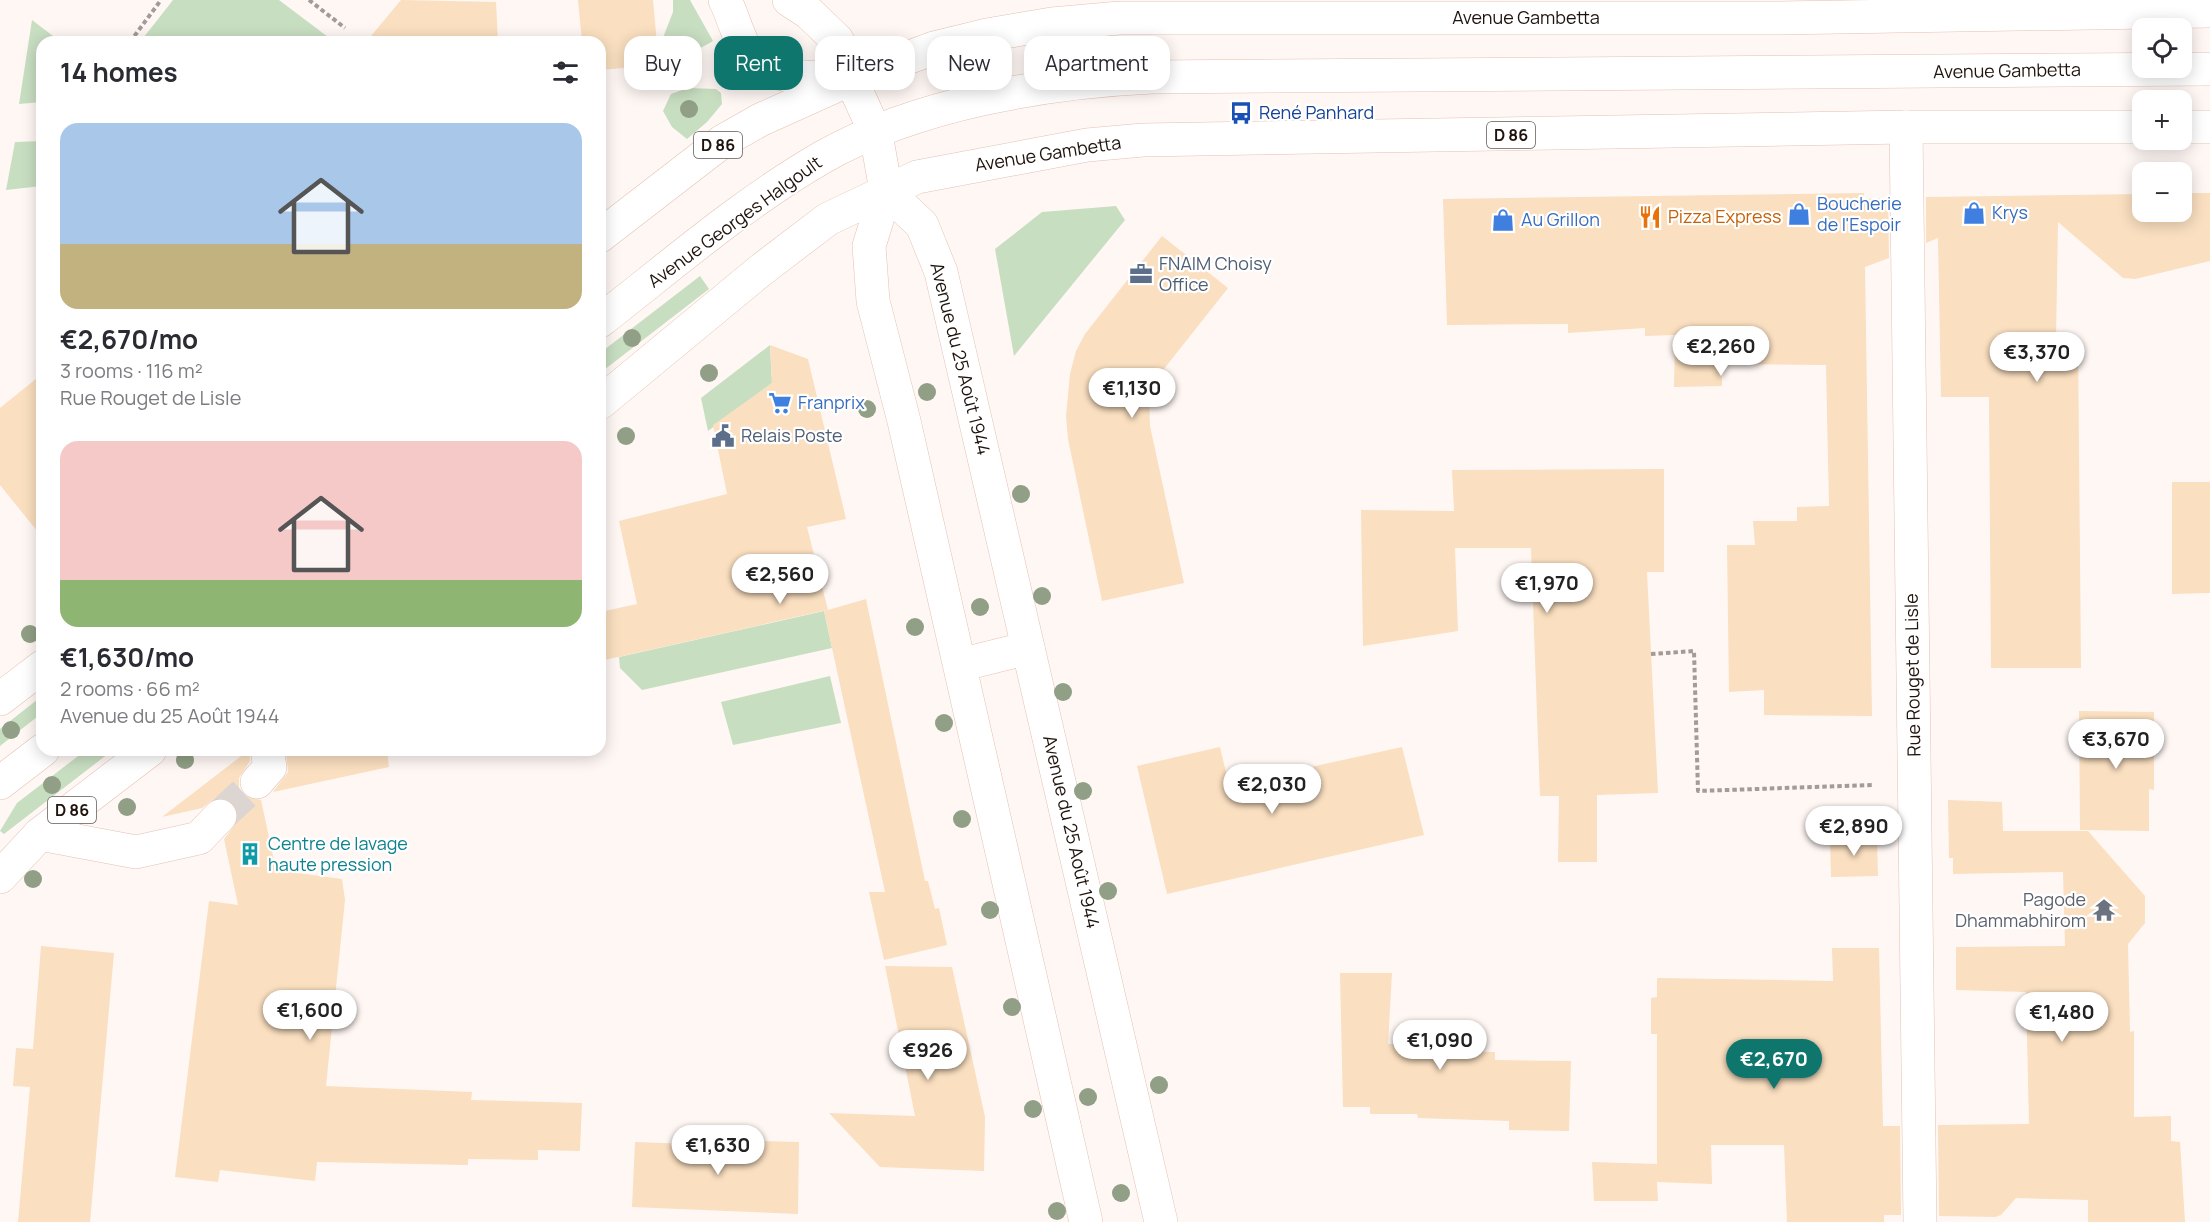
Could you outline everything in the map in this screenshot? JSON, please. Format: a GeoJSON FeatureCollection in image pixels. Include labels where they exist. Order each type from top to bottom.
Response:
{"type":"FeatureCollection","features":[{"type":"Feature","properties":{"kind":"main road"},"geometry":{"type":"LineString","coordinates":[[725,0],[744,44],[757,64],[780,73],[815,76]]}},
{"type":"Feature","properties":{"kind":"main road"},"geometry":{"type":"LineString","coordinates":[[789,0],[809,13],[833,36]]}},
{"type":"Feature","properties":{"kind":"main road","name":"Avenue Gambetta"},"geometry":{"type":"LineString","coordinates":[[915,55],[987,35],[1052,24],[1120,18],[1779,9],[2210,11]]}},
{"type":"Feature","properties":{"kind":"main road","name":"Avenue Gambetta"},"geometry":{"type":"LineString","coordinates":[[876,134],[954,107],[1009,94],[1063,84],[1129,78],[2210,69]]}},
{"type":"Feature","properties":{"kind":"main road","name":"D 86"},"geometry":{"type":"LineString","coordinates":[[606,231],[723,141],[760,120],[827,90]]}},
{"type":"Feature","properties":{"kind":"main road"},"geometry":{"type":"LineString","coordinates":[[856,90],[876,134],[886,191],[869,246],[873,301],[904,422],[1086,1222]]}},
{"type":"Feature","properties":{"kind":"main road","name":"Avenue Gambetta"},"geometry":{"type":"LineString","coordinates":[[606,398],[761,270],[828,219],[917,177],[1062,149],[1115,141],[1906,127],[2132,127]]}},
{"type":"Feature","properties":{"kind":"main road","name":"Rue Rouget de Lisle"},"geometry":{"type":"LineString","coordinates":[[1906,127],[1920,1222]]}},
{"type":"Feature","properties":{"kind":"main road"},"geometry":{"type":"LineString","coordinates":[[2192,127],[2210,127]]}},
{"type":"Feature","properties":{"kind":"main road","name":"Avenue Georges Halgoult"},"geometry":{"type":"LineString","coordinates":[[606,316],[792,176],[824,157],[876,134]]}},
{"type":"Feature","properties":{"kind":"main road","name":"Avenue du 25 Août 1944"},"geometry":{"type":"LineString","coordinates":[[886,191],[922,225],[941,272],[1161,1222]]}},
{"type":"Feature","properties":{"kind":"main road"},"geometry":{"type":"LineString","coordinates":[[960,665],[1028,648]]}},
{"type":"Feature","properties":{"kind":"main road"},"geometry":{"type":"LineString","coordinates":[[0,699],[36,672]]}},
{"type":"Feature","properties":{"kind":"main road"},"geometry":{"type":"LineString","coordinates":[[0,783],[36,755]]}},
{"type":"Feature","properties":{"kind":"main road","name":"D 86"},"geometry":{"type":"LineString","coordinates":[[0,877],[40,834],[142,756]]}},
{"type":"Feature","properties":{"kind":"main road"},"geometry":{"type":"LineString","coordinates":[[257,782],[270,767],[268,756]]}},
{"type":"Feature","properties":{"kind":"main road"},"geometry":{"type":"LineString","coordinates":[[40,834],[136,852],[199,838],[220,816]]}},
{"type":"Feature","properties":{"kind":"path"},"geometry":{"type":"LineString","coordinates":[[134,36],[161,0]]}},
{"type":"Feature","properties":{"kind":"path"},"geometry":{"type":"LineString","coordinates":[[309,0],[345,28]]}},
{"type":"Feature","properties":{"kind":"path"},"geometry":{"type":"LineString","coordinates":[[1651,654],[1694,651],[1698,791],[1915,783]]}},
{"type":"Feature","properties":{"kind":"green space"},"geometry":{"type":"Polygon","coordinates":[[[173,0],[279,0],[327,36],[145,36],[173,0]]]}},
{"type":"Feature","properties":{"kind":"green space"},"geometry":{"type":"Polygon","coordinates":[[[673,0],[690,0],[713,41],[702,47],[702,36],[665,36],[673,12],[673,0]]]}},
{"type":"Feature","properties":{"kind":"green space"},"geometry":{"type":"Polygon","coordinates":[[[32,20],[53,36],[36,36],[36,103],[19,104],[32,20]]]}},
{"type":"Feature","properties":{"kind":"green space"},"geometry":{"type":"Polygon","coordinates":[[[714,89],[721,93],[722,104],[707,122],[687,139],[672,127],[663,111],[671,94],[682,90],[714,89]]]}},
{"type":"Feature","properties":{"kind":"green space"},"geometry":{"type":"Polygon","coordinates":[[[36,141],[36,187],[6,190],[15,142],[36,141]]]}},
{"type":"Feature","properties":{"kind":"green space"},"geometry":{"type":"Polygon","coordinates":[[[1116,206],[1125,220],[1014,356],[995,249],[1042,212],[1116,206]]]}},
{"type":"Feature","properties":{"kind":"green space"},"geometry":{"type":"Polygon","coordinates":[[[700,276],[709,289],[606,368],[606,348],[700,276]]]}},
{"type":"Feature","properties":{"kind":"green space"},"geometry":{"type":"Polygon","coordinates":[[[770,345],[772,383],[708,431],[701,398],[770,345]]]}},
{"type":"Feature","properties":{"kind":"green space"},"geometry":{"type":"Polygon","coordinates":[[[824,611],[832,648],[642,690],[620,668],[619,657],[824,611]]]}},
{"type":"Feature","properties":{"kind":"green space"},"geometry":{"type":"Polygon","coordinates":[[[830,676],[841,723],[733,745],[721,702],[830,676]]]}},
{"type":"Feature","properties":{"kind":"green space"},"geometry":{"type":"Polygon","coordinates":[[[36,701],[36,718],[0,746],[0,729],[36,701]]]}},
{"type":"Feature","properties":{"kind":"green space"},"geometry":{"type":"Polygon","coordinates":[[[78,756],[105,756],[4,834],[0,831],[17,803],[78,756]]]}},
{"type":"Feature","properties":{"kind":"building"},"geometry":{"type":"Polygon","coordinates":[[[401,0],[496,2],[498,36],[371,36],[401,0]]]}},
{"type":"Feature","properties":{"kind":"building"},"geometry":{"type":"Polygon","coordinates":[[[578,0],[653,0],[656,36],[624,36],[624,68],[606,69],[606,36],[581,36],[578,0]]]}},
{"type":"Feature","properties":{"kind":"building"},"geometry":{"type":"Polygon","coordinates":[[[1864,193],[1864,199],[1888,198],[1889,258],[1865,267],[1872,716],[1764,715],[1764,690],[1729,692],[1727,545],[1755,545],[1753,521],[1797,521],[1797,507],[1829,506],[1826,365],[1722,364],[1722,386],[1674,387],[1675,335],[1645,336],[1645,328],[1568,333],[1568,324],[1447,325],[1443,199],[1864,193]]]}},
{"type":"Feature","properties":{"kind":"building"},"geometry":{"type":"Polygon","coordinates":[[[2192,193],[2210,193],[2210,261],[2135,279],[2123,278],[2058,222],[2056,339],[2078,340],[2081,668],[1991,668],[1989,397],[1941,397],[1938,238],[1926,243],[1926,197],[2132,194],[2132,222],[2192,222],[2192,193]]]}},
{"type":"Feature","properties":{"kind":"building"},"geometry":{"type":"Polygon","coordinates":[[[1162,236],[1228,288],[1156,379],[1149,396],[1150,426],[1184,583],[1102,601],[1068,439],[1066,416],[1070,374],[1076,351],[1085,334],[1162,236]]]}},
{"type":"Feature","properties":{"kind":"building"},"geometry":{"type":"Polygon","coordinates":[[[770,345],[808,359],[846,519],[807,527],[828,610],[866,599],[925,881],[928,881],[935,909],[939,908],[947,945],[884,960],[869,892],[885,892],[824,611],[827,610],[606,660],[606,611],[637,604],[619,521],[727,494],[713,425],[772,383],[770,345]]]}},
{"type":"Feature","properties":{"kind":"building"},"geometry":{"type":"Polygon","coordinates":[[[36,379],[36,530],[0,485],[0,408],[36,379]]]}},
{"type":"Feature","properties":{"kind":"building"},"geometry":{"type":"Polygon","coordinates":[[[1664,469],[1664,572],[1647,572],[1658,793],[1597,795],[1597,862],[1558,862],[1559,796],[1540,796],[1531,548],[1455,548],[1458,631],[1363,646],[1361,510],[1454,511],[1452,470],[1664,469]]]}},
{"type":"Feature","properties":{"kind":"building"},"geometry":{"type":"Polygon","coordinates":[[[2172,482],[2210,482],[2210,593],[2172,594],[2172,482]]]}},
{"type":"Feature","properties":{"kind":"building"},"geometry":{"type":"Polygon","coordinates":[[[2079,711],[2154,712],[2154,790],[2149,789],[2149,831],[2080,830],[2079,711]]]}},
{"type":"Feature","properties":{"kind":"building"},"geometry":{"type":"Polygon","coordinates":[[[1220,747],[1229,785],[1402,747],[1424,835],[1167,894],[1137,766],[1220,747]]]}},
{"type":"Feature","properties":{"kind":"building"},"geometry":{"type":"Polygon","coordinates":[[[241,756],[250,756],[250,761],[239,778],[239,788],[245,796],[261,800],[276,870],[342,879],[345,900],[326,1086],[472,1092],[471,1100],[582,1103],[580,1151],[538,1150],[538,1160],[468,1159],[468,1165],[317,1162],[315,1181],[220,1170],[218,1182],[175,1177],[209,901],[238,905],[224,839],[238,821],[238,811],[232,802],[224,798],[215,798],[202,808],[162,817],[241,756]]]}},
{"type":"Feature","properties":{"kind":"building"},"geometry":{"type":"Polygon","coordinates":[[[286,756],[388,756],[389,767],[273,792],[288,772],[286,756]]]}},
{"type":"Feature","properties":{"kind":"building"},"geometry":{"type":"Polygon","coordinates":[[[1948,800],[2002,802],[2003,831],[2088,831],[2145,896],[2145,923],[2128,944],[2130,1032],[2134,1031],[2134,1117],[2171,1116],[2171,1141],[2180,1142],[2185,1222],[2088,1222],[2088,1200],[2016,1198],[2001,1215],[1995,1217],[1939,1216],[1938,1125],[2029,1124],[2026,992],[1956,990],[1956,947],[2065,946],[2063,872],[1953,874],[1953,858],[1949,858],[1948,800]]]}},
{"type":"Feature","properties":{"kind":"building"},"geometry":{"type":"Polygon","coordinates":[[[1830,838],[1877,838],[1878,876],[1831,877],[1830,838]]]}},
{"type":"Feature","properties":{"kind":"building"},"geometry":{"type":"Polygon","coordinates":[[[41,946],[114,953],[90,1222],[18,1222],[30,1087],[13,1086],[16,1048],[33,1049],[41,946]]]}},
{"type":"Feature","properties":{"kind":"building"},"geometry":{"type":"Polygon","coordinates":[[[1832,948],[1879,948],[1883,1126],[1900,1126],[1901,1215],[1884,1215],[1884,1222],[1787,1222],[1784,1145],[1711,1145],[1712,1184],[1657,1182],[1658,1201],[1594,1201],[1592,1162],[1657,1164],[1657,1034],[1651,1034],[1651,998],[1657,997],[1657,978],[1833,981],[1832,948]]]}},
{"type":"Feature","properties":{"kind":"building"},"geometry":{"type":"Polygon","coordinates":[[[885,966],[952,967],[985,1117],[984,1171],[880,1167],[829,1113],[915,1116],[885,966]]]}},
{"type":"Feature","properties":{"kind":"building"},"geometry":{"type":"Polygon","coordinates":[[[1340,973],[1392,973],[1388,1044],[1420,1044],[1420,1051],[1495,1052],[1495,1060],[1571,1061],[1569,1131],[1509,1130],[1509,1121],[1418,1118],[1417,1114],[1370,1114],[1370,1107],[1343,1107],[1340,973]]]}},
{"type":"Feature","properties":{"kind":"building"},"geometry":{"type":"Polygon","coordinates":[[[690,1139],[799,1142],[798,1214],[632,1207],[635,1142],[690,1144],[690,1139]]]}},
{"type":"Feature","properties":{"kind":"tunnel"},"geometry":{"type":"LineString","coordinates":[[220,816],[257,782]]}},
{"type":"Feature","properties":{"kind":"place","name":"René Panhard"},"geometry":{"type":"Point","coordinates":[1241,113]}},
{"type":"Feature","properties":{"kind":"place","name":"Krys"},"geometry":{"type":"Point","coordinates":[1974,213]}},
{"type":"Feature","properties":{"kind":"place","name":"Boucherie de l'Espoir"},"geometry":{"type":"Point","coordinates":[1799,214]}},
{"type":"Feature","properties":{"kind":"place","name":"Pizza Express"},"geometry":{"type":"Point","coordinates":[1650,217]}},
{"type":"Feature","properties":{"kind":"place","name":"Au Grillon"},"geometry":{"type":"Point","coordinates":[1503,220]}},
{"type":"Feature","properties":{"kind":"place","name":"FNAIM Choisy Office"},"geometry":{"type":"Point","coordinates":[1141,274]}},
{"type":"Feature","properties":{"kind":"place","name":"Franprix"},"geometry":{"type":"Point","coordinates":[780,403]}},
{"type":"Feature","properties":{"kind":"place","name":"Relais Poste"},"geometry":{"type":"Point","coordinates":[723,436]}},
{"type":"Feature","properties":{"kind":"place","name":"Centre de lavage haute pression"},"geometry":{"type":"Point","coordinates":[250,854]}},
{"type":"Feature","properties":{"kind":"place","name":"Pagode Dhammabhirom"},"geometry":{"type":"Point","coordinates":[2104,910]}}]}
